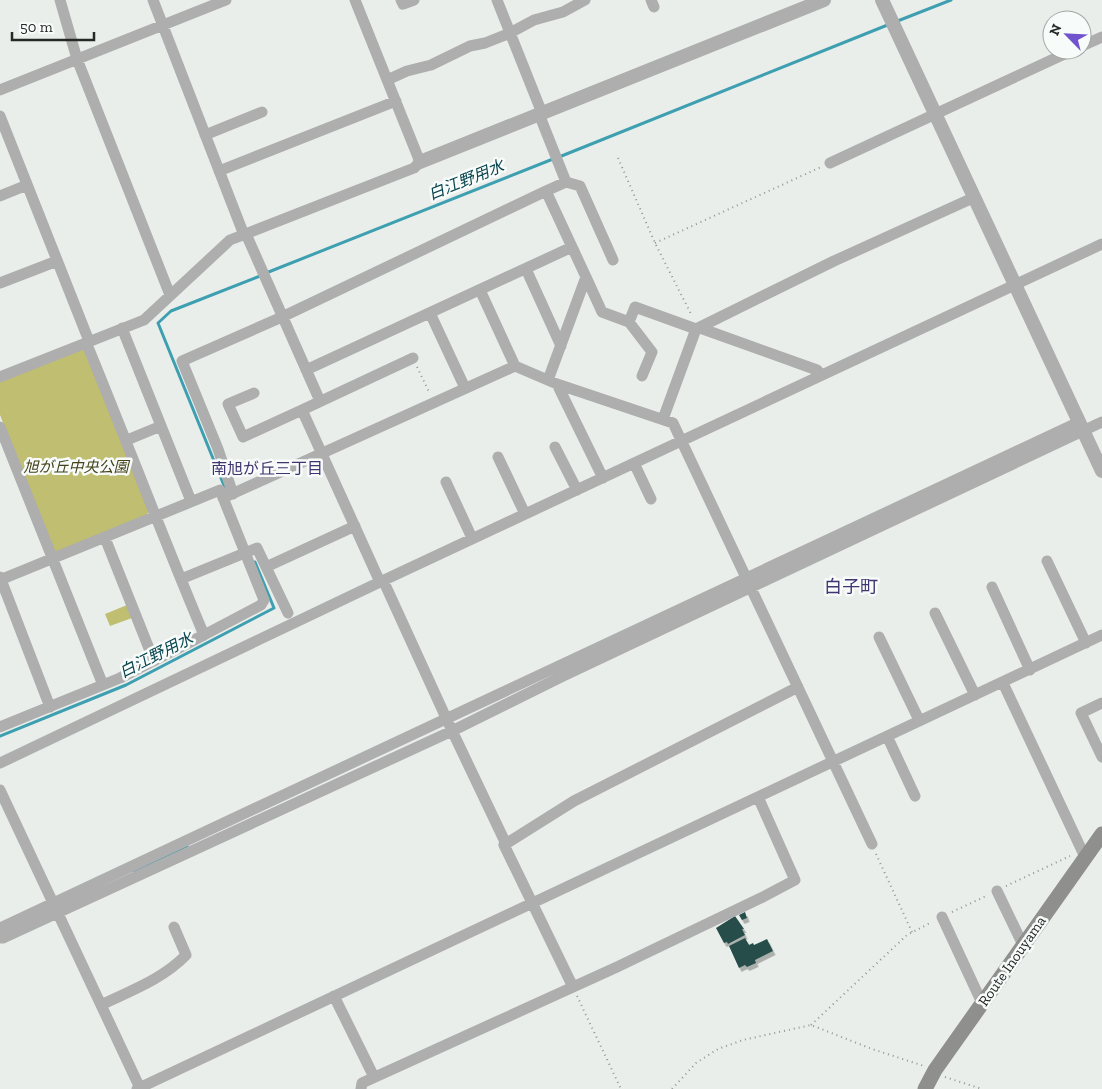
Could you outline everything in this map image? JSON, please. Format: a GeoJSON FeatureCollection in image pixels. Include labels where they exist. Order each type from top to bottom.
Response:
{"type":"FeatureCollection","features":[{"type":"Feature","properties":{"kind":"main road","name":"Route Inouyama"},"geometry":{"type":"LineString","coordinates":[[924,1089],[982,1003],[1102,834]]}},
{"type":"Feature","properties":{"kind":"street"},"geometry":{"type":"LineString","coordinates":[[60,0],[77,59],[170,295]]}},
{"type":"Feature","properties":{"kind":"street"},"geometry":{"type":"LineString","coordinates":[[153,0],[245,235],[320,401]]}},
{"type":"Feature","properties":{"kind":"street"},"geometry":{"type":"LineString","coordinates":[[0,90],[226,0]]}},
{"type":"Feature","properties":{"kind":"street"},"geometry":{"type":"LineString","coordinates":[[355,0],[420,162]]}},
{"type":"Feature","properties":{"kind":"street"},"geometry":{"type":"LineString","coordinates":[[401,0],[403,4],[414,0]]}},
{"type":"Feature","properties":{"kind":"street"},"geometry":{"type":"LineString","coordinates":[[497,0],[566,182]]}},
{"type":"Feature","properties":{"kind":"street"},"geometry":{"type":"LineString","coordinates":[[0,377],[144,320],[230,240],[414,168],[420,162],[540,114],[800,4],[824,0]]}},
{"type":"Feature","properties":{"kind":"street"},"geometry":{"type":"LineString","coordinates":[[882,0],[1102,471]]}},
{"type":"Feature","properties":{"kind":"street"},"geometry":{"type":"LineString","coordinates":[[387,80],[407,71],[431,65],[470,46],[485,43],[510,33],[534,20],[562,12],[579,2]]}},
{"type":"Feature","properties":{"kind":"street"},"geometry":{"type":"LineString","coordinates":[[830,163],[1051,60]]}},
{"type":"Feature","properties":{"kind":"street"},"geometry":{"type":"LineString","coordinates":[[219,171],[396,101]]}},
{"type":"Feature","properties":{"kind":"street"},"geometry":{"type":"LineString","coordinates":[[205,135],[262,112]]}},
{"type":"Feature","properties":{"kind":"street"},"geometry":{"type":"LineString","coordinates":[[0,116],[87,342],[204,635]]}},
{"type":"Feature","properties":{"kind":"street"},"geometry":{"type":"LineString","coordinates":[[0,727],[103,686],[261,605],[264,600],[245,554],[228,496],[218,449],[182,361],[282,317],[566,182],[580,186],[613,260]]}},
{"type":"Feature","properties":{"kind":"street"},"geometry":{"type":"LineString","coordinates":[[0,196],[27,185]]}},
{"type":"Feature","properties":{"kind":"street"},"geometry":{"type":"LineString","coordinates":[[546,191],[602,312],[629,322],[652,352],[642,376]]}},
{"type":"Feature","properties":{"kind":"street"},"geometry":{"type":"LineString","coordinates":[[663,419],[698,328],[834,261],[975,197]]}},
{"type":"Feature","properties":{"kind":"street"},"geometry":{"type":"LineString","coordinates":[[0,763],[472,538],[1102,244]]}},
{"type":"Feature","properties":{"kind":"street"},"geometry":{"type":"LineString","coordinates":[[306,370],[572,247]]}},
{"type":"Feature","properties":{"kind":"street"},"geometry":{"type":"LineString","coordinates":[[0,283],[57,261]]}},
{"type":"Feature","properties":{"kind":"street"},"geometry":{"type":"LineString","coordinates":[[526,269],[561,346]]}},
{"type":"Feature","properties":{"kind":"street"},"geometry":{"type":"LineString","coordinates":[[586,277],[561,346],[552,382],[603,478]]}},
{"type":"Feature","properties":{"kind":"street"},"geometry":{"type":"LineString","coordinates":[[480,290],[515,366],[552,382],[673,423],[683,440],[872,844]]}},
{"type":"Feature","properties":{"kind":"street"},"geometry":{"type":"LineString","coordinates":[[629,322],[635,307],[817,370],[821,375]]}},
{"type":"Feature","properties":{"kind":"street"},"geometry":{"type":"LineString","coordinates":[[430,313],[464,388]]}},
{"type":"Feature","properties":{"kind":"street"},"geometry":{"type":"LineString","coordinates":[[122,328],[191,501]]}},
{"type":"Feature","properties":{"kind":"street"},"geometry":{"type":"LineString","coordinates":[[254,392],[228,404],[243,437],[413,358]]}},
{"type":"Feature","properties":{"kind":"street"},"geometry":{"type":"LineString","coordinates":[[228,496],[515,366]]}},
{"type":"Feature","properties":{"kind":"street"},"geometry":{"type":"LineString","coordinates":[[302,410],[506,844],[504,845],[573,987]]}},
{"type":"Feature","properties":{"kind":"street"},"geometry":{"type":"LineString","coordinates":[[0,938],[56,908],[750,582],[1082,428],[1102,422]]}},
{"type":"Feature","properties":{"kind":"street"},"geometry":{"type":"LineString","coordinates":[[127,440],[161,426]]}},
{"type":"Feature","properties":{"kind":"street"},"geometry":{"type":"LineString","coordinates":[[0,427],[103,686]]}},
{"type":"Feature","properties":{"kind":"street"},"geometry":{"type":"LineString","coordinates":[[555,447],[577,490]]}},
{"type":"Feature","properties":{"kind":"street"},"geometry":{"type":"LineString","coordinates":[[498,458],[525,514]]}},
{"type":"Feature","properties":{"kind":"street"},"geometry":{"type":"LineString","coordinates":[[634,463],[651,499]]}},
{"type":"Feature","properties":{"kind":"street"},"geometry":{"type":"LineString","coordinates":[[446,482],[472,538]]}},
{"type":"Feature","properties":{"kind":"street"},"geometry":{"type":"LineString","coordinates":[[50,707],[0,579],[220,490],[228,496]]}},
{"type":"Feature","properties":{"kind":"street"},"geometry":{"type":"LineString","coordinates":[[266,567],[355,526]]}},
{"type":"Feature","properties":{"kind":"street"},"geometry":{"type":"LineString","coordinates":[[105,538],[154,661]]}},
{"type":"Feature","properties":{"kind":"street"},"geometry":{"type":"LineString","coordinates":[[181,580],[257,548],[288,613]]}},
{"type":"Feature","properties":{"kind":"street"},"geometry":{"type":"LineString","coordinates":[[1047,561],[1086,642]]}},
{"type":"Feature","properties":{"kind":"street"},"geometry":{"type":"LineString","coordinates":[[992,587],[1030,670]]}},
{"type":"Feature","properties":{"kind":"street"},"geometry":{"type":"LineString","coordinates":[[935,613],[974,694]]}},
{"type":"Feature","properties":{"kind":"street"},"geometry":{"type":"LineString","coordinates":[[0,790],[138,1088],[1102,635]]}},
{"type":"Feature","properties":{"kind":"street"},"geometry":{"type":"LineString","coordinates":[[879,637],[919,720]]}},
{"type":"Feature","properties":{"kind":"street"},"geometry":{"type":"LineString","coordinates":[[1003,683],[1085,858]]}},
{"type":"Feature","properties":{"kind":"street"},"geometry":{"type":"LineString","coordinates":[[506,844],[574,801],[798,687]]}},
{"type":"Feature","properties":{"kind":"street"},"geometry":{"type":"LineString","coordinates":[[1102,703],[1081,713],[1102,757]]}},
{"type":"Feature","properties":{"kind":"street"},"geometry":{"type":"LineString","coordinates":[[887,736],[914,796]]}},
{"type":"Feature","properties":{"kind":"street"},"geometry":{"type":"LineString","coordinates":[[360,1089],[362,1083],[374,1077],[573,987],[795,880],[758,798]]}},
{"type":"Feature","properties":{"kind":"street"},"geometry":{"type":"LineString","coordinates":[[997,891],[1023,945]]}},
{"type":"Feature","properties":{"kind":"street"},"geometry":{"type":"LineString","coordinates":[[0,928],[56,908]]}},
{"type":"Feature","properties":{"kind":"street"},"geometry":{"type":"LineString","coordinates":[[942,917],[982,1003]]}},
{"type":"Feature","properties":{"kind":"street"},"geometry":{"type":"LineString","coordinates":[[101,1005],[158,978],[186,955],[174,927]]}},
{"type":"Feature","properties":{"kind":"street"},"geometry":{"type":"LineString","coordinates":[[334,996],[374,1077]]}},
{"type":"Feature","properties":{"kind":"path"},"geometry":{"type":"LineString","coordinates":[[618,158],[655,243],[698,328]]}},
{"type":"Feature","properties":{"kind":"path"},"geometry":{"type":"LineString","coordinates":[[655,243],[830,163]]}},
{"type":"Feature","properties":{"kind":"path"},"geometry":{"type":"LineString","coordinates":[[413,358],[434,402]]}},
{"type":"Feature","properties":{"kind":"path"},"geometry":{"type":"LineString","coordinates":[[872,844],[912,932]]}},
{"type":"Feature","properties":{"kind":"path"},"geometry":{"type":"LineString","coordinates":[[573,987],[620,1089]]}},
{"type":"Feature","properties":{"kind":"path"},"geometry":{"type":"LineString","coordinates":[[672,1089],[696,1064],[718,1049],[743,1040],[811,1025],[982,1089]]}},
{"type":"Feature","properties":{"kind":"green space","name":"旭が丘中央公園"},"geometry":{"type":"Polygon","coordinates":[[[82,348],[86,351],[150,511],[145,517],[58,552],[53,550],[0,415],[0,380],[82,348]]]}},
{"type":"Feature","properties":{"kind":"green space"},"geometry":{"type":"Polygon","coordinates":[[[127,605],[132,618],[110,626],[105,614],[127,605]]]}},
{"type":"Feature","properties":{"kind":"building"},"geometry":{"type":"Polygon","coordinates":[[[745,912],[747,918],[742,920],[739,915],[745,912]]]}},
{"type":"Feature","properties":{"kind":"building"},"geometry":{"type":"Polygon","coordinates":[[[735,916],[744,929],[742,929],[745,935],[728,944],[727,942],[724,943],[716,928],[735,916]]]}},
{"type":"Feature","properties":{"kind":"building"},"geometry":{"type":"Polygon","coordinates":[[[745,938],[749,945],[753,943],[754,945],[767,939],[773,951],[755,960],[756,963],[739,968],[729,946],[745,938]]]}},
{"type":"Feature","properties":{"kind":"waterway","name":"白江野用水"},"geometry":{"type":"LineString","coordinates":[[895,22],[951,0]]}},
{"type":"Feature","properties":{"kind":"waterway","name":"白江野用水"},"geometry":{"type":"LineString","coordinates":[[559,157],[890,24]]}},
{"type":"Feature","properties":{"kind":"waterway","name":"白江野用水"},"geometry":{"type":"LineString","coordinates":[[266,273],[553,159]]}},
{"type":"Feature","properties":{"kind":"waterway","name":"白江野用水"},"geometry":{"type":"LineString","coordinates":[[225,488],[158,323],[171,311],[260,276]]}},
{"type":"Feature","properties":{"kind":"waterway","name":"白江野用水"},"geometry":{"type":"LineString","coordinates":[[0,736],[126,685],[274,608],[255,562]]}},
{"type":"Feature","properties":{"kind":"waterway"},"geometry":{"type":"LineString","coordinates":[[134,871],[187,846]]}},
{"type":"Feature","properties":{"kind":"district","name":"南旭が丘三丁目"},"geometry":{"type":"Point","coordinates":[267,468]}},
{"type":"Feature","properties":{"kind":"district","name":"白子町"},"geometry":{"type":"Point","coordinates":[851,587]}}]}
